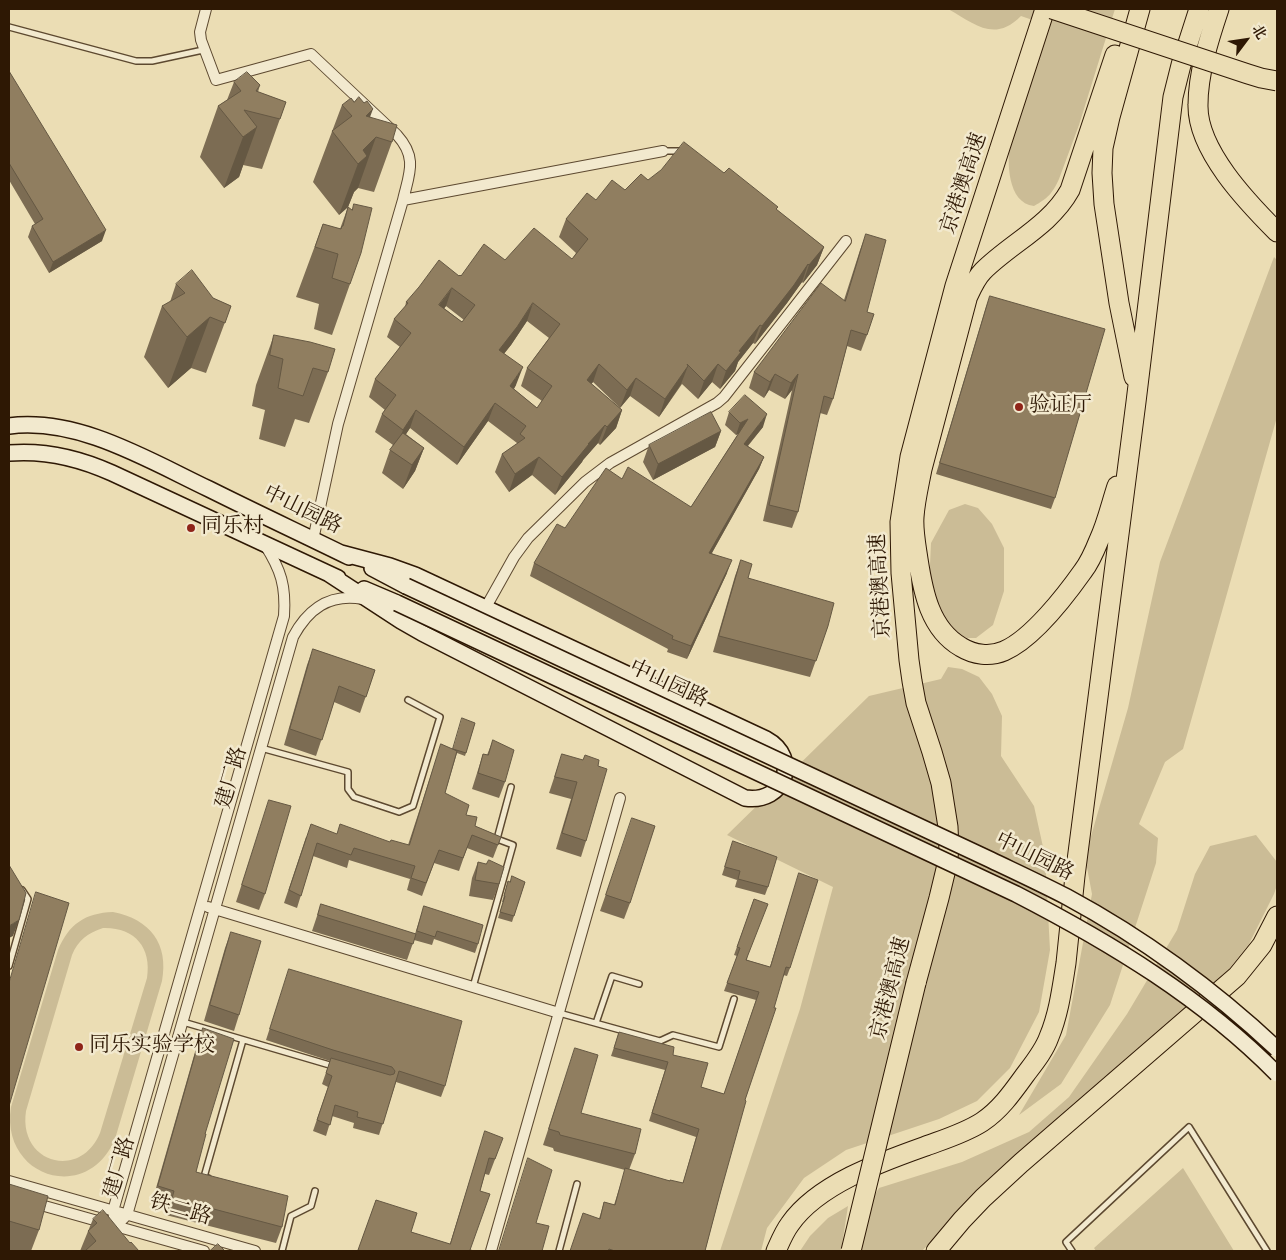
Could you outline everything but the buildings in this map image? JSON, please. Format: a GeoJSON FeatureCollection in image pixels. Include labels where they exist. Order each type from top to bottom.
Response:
{"type":"FeatureCollection","features":[{"type":"Feature","properties":{"kind":"highway","name":"京港澳高速"},"geometry":{"type":"LineString","coordinates":[[851,1251],[916,983],[940,898],[949,850],[948,827],[941,782],[916,703],[912,681],[901,573],[900,522],[910,458],[955,286],[1045,9]]}},
{"type":"Feature","properties":{"kind":"highway"},"geometry":{"type":"LineString","coordinates":[[1052,9],[1277,82]]}},
{"type":"Feature","properties":{"kind":"highway"},"geometry":{"type":"LineString","coordinates":[[939,346],[981,273],[1050,216],[1070,190],[1130,9]]}},
{"type":"Feature","properties":{"kind":"highway"},"geometry":{"type":"LineString","coordinates":[[1136,402],[1135,380],[1118,294],[1104,204],[1102,173],[1103,148],[1110,117],[1140,9]]}},
{"type":"Feature","properties":{"kind":"highway"},"geometry":{"type":"LineString","coordinates":[[776,1251],[790,1224],[812,1202],[842,1182],[868,1168],[963,1132],[981,1123],[997,1111],[1040,1056],[1056,1018],[1064,975],[1173,97],[1199,9]]}},
{"type":"Feature","properties":{"kind":"highway"},"geometry":{"type":"LineString","coordinates":[[1219,9],[1200,82],[1198,107],[1201,127],[1210,149],[1225,173],[1245,198],[1277,232]]}},
{"type":"Feature","properties":{"kind":"highway"},"geometry":{"type":"LineString","coordinates":[[967,299],[926,453],[916,496],[914,519],[918,561],[925,594],[936,621],[952,641],[972,653],[984,655],[1005,651],[1024,638],[1060,601],[1084,569],[1100,539],[1132,432]]}},
{"type":"Feature","properties":{"kind":"highway"},"geometry":{"type":"LineString","coordinates":[[936,1251],[983,1198],[1021,1163],[1237,976],[1262,945],[1277,916]]}},
{"type":"Feature","properties":{"kind":"main road","name":"中山园路"},"geometry":{"type":"LineString","coordinates":[[9,426],[32,425],[66,428],[140,456],[406,586],[991,860],[1067,898],[1114,925],[1194,978],[1277,1049]]}},
{"type":"Feature","properties":{"kind":"main road","name":"中山园路"},"geometry":{"type":"LineString","coordinates":[[9,453],[46,453],[88,463],[112,473],[265,545],[397,603],[1059,916],[1124,953],[1191,1000],[1236,1036],[1277,1074]]}},
{"type":"Feature","properties":{"kind":"main road"},"geometry":{"type":"LineString","coordinates":[[329,574],[429,637],[745,798],[753,799],[768,796],[775,791],[784,778],[786,770],[783,755],[773,742],[415,575],[390,566],[341,554]]}},
{"type":"Feature","properties":{"kind":"street"},"geometry":{"type":"LineString","coordinates":[[206,9],[200,32],[200,40],[216,80],[311,54],[403,142],[407,148],[410,162],[403,200],[338,424],[313,540]]}},
{"type":"Feature","properties":{"kind":"street"},"geometry":{"type":"LineString","coordinates":[[403,200],[663,151]]}},
{"type":"Feature","properties":{"kind":"street"},"geometry":{"type":"LineString","coordinates":[[486,607],[514,558],[528,538],[585,482],[610,463],[717,403],[724,397],[825,260],[846,241]]}},
{"type":"Feature","properties":{"kind":"street","name":"建厂路"},"geometry":{"type":"LineString","coordinates":[[116,1226],[113,1211],[284,616],[283,582],[276,563],[265,545]]}},
{"type":"Feature","properties":{"kind":"street","name":"建厂路"},"geometry":{"type":"LineString","coordinates":[[116,1226],[127,1215],[292,637],[310,612],[323,603],[337,598],[352,597],[368,600]]}},
{"type":"Feature","properties":{"kind":"street"},"geometry":{"type":"LineString","coordinates":[[492,1251],[620,798]]}},
{"type":"Feature","properties":{"kind":"street"},"geometry":{"type":"LineString","coordinates":[[201,905],[559,1013]]}},
{"type":"Feature","properties":{"kind":"street","name":"铁二路"},"geometry":{"type":"LineString","coordinates":[[9,1181],[255,1251]]}},
{"type":"Feature","properties":{"kind":"street","name":"铁二路"},"geometry":{"type":"LineString","coordinates":[[9,1196],[204,1251]]}},
{"type":"Feature","properties":{"kind":"lane"},"geometry":{"type":"LineString","coordinates":[[9,27],[136,61],[152,61],[204,50]]}},
{"type":"Feature","properties":{"kind":"lane"},"geometry":{"type":"LineString","coordinates":[[663,151],[676,150],[690,153]]}},
{"type":"Feature","properties":{"kind":"lane"},"geometry":{"type":"LineString","coordinates":[[261,748],[348,772],[348,789],[354,797],[399,812],[413,806],[440,717],[408,700]]}},
{"type":"Feature","properties":{"kind":"lane"},"geometry":{"type":"LineString","coordinates":[[473,988],[513,845],[497,839],[511,787]]}},
{"type":"Feature","properties":{"kind":"lane"},"geometry":{"type":"LineString","coordinates":[[9,966],[28,899],[18,884]]}},
{"type":"Feature","properties":{"kind":"lane"},"geometry":{"type":"LineString","coordinates":[[596,1023],[612,976],[640,984]]}},
{"type":"Feature","properties":{"kind":"lane"},"geometry":{"type":"LineString","coordinates":[[559,1013],[660,1041],[672,1034],[719,1047],[734,999]]}},
{"type":"Feature","properties":{"kind":"lane"},"geometry":{"type":"LineString","coordinates":[[182,1021],[342,1069]]}},
{"type":"Feature","properties":{"kind":"lane"},"geometry":{"type":"LineString","coordinates":[[213,1179],[204,1177],[243,1040]]}},
{"type":"Feature","properties":{"kind":"lane"},"geometry":{"type":"LineString","coordinates":[[1072,1251],[1066,1242],[1189,1126],[1267,1251]]}},
{"type":"Feature","properties":{"kind":"lane"},"geometry":{"type":"LineString","coordinates":[[559,1251],[578,1184]]}},
{"type":"Feature","properties":{"kind":"lane"},"geometry":{"type":"LineString","coordinates":[[282,1251],[291,1216],[311,1206],[315,1191]]}},
{"type":"Feature","properties":{"kind":"shaded area"},"geometry":{"type":"Polygon","coordinates":[[[948,9],[1115,9],[1079,125],[1059,179],[1049,195],[1034,206],[1025,203],[1018,197],[1014,189],[1009,170],[1009,150],[1044,24],[1021,16],[1011,24],[993,30],[976,25],[948,9]]]}},
{"type":"Feature","properties":{"kind":"shaded area"},"geometry":{"type":"Polygon","coordinates":[[[1274,257],[1277,260],[1277,417],[1183,749],[1165,762],[1139,824],[1158,838],[1156,863],[1110,1005],[1061,1084],[1019,1115],[1066,1035],[1092,894],[1085,857],[1128,708],[1160,562],[1274,257]]]}},
{"type":"Feature","properties":{"kind":"shaded area"},"geometry":{"type":"Polygon","coordinates":[[[965,504],[978,508],[992,524],[1004,548],[1004,591],[993,625],[976,638],[964,638],[942,619],[929,586],[931,543],[949,510],[965,504]]]}},
{"type":"Feature","properties":{"kind":"shaded area"},"geometry":{"type":"Polygon","coordinates":[[[948,667],[962,669],[979,677],[992,694],[1002,716],[1001,756],[1034,806],[1045,856],[1050,950],[1039,1012],[1010,1068],[977,1101],[939,1119],[846,1150],[804,1178],[767,1228],[761,1251],[720,1251],[800,1009],[833,887],[727,835],[869,696],[941,679],[948,667]]]}},
{"type":"Feature","properties":{"kind":"shaded area"},"geometry":{"type":"Polygon","coordinates":[[[1256,835],[1277,862],[1277,885],[1249,944],[1229,969],[1066,1114],[993,1175],[922,1251],[859,1251],[871,1201],[879,1188],[962,1162],[1029,1132],[1069,1097],[1127,1014],[1177,930],[1195,874],[1210,846],[1256,835]]]}},
{"type":"Feature","properties":{"kind":"shaded area"},"geometry":{"type":"Polygon","coordinates":[[[113,912],[126,915],[147,927],[154,935],[162,956],[162,981],[115,1139],[102,1159],[85,1172],[67,1176],[48,1174],[32,1165],[19,1151],[11,1131],[11,1107],[62,941],[67,933],[79,922],[103,913],[113,912]],[[103,928],[93,932],[80,941],[74,950],[26,1111],[26,1129],[31,1143],[52,1160],[66,1161],[79,1157],[91,1148],[100,1133],[147,978],[147,957],[143,948],[132,935],[114,929],[103,928]]]}},
{"type":"Feature","properties":{"kind":"shaded area"},"geometry":{"type":"Polygon","coordinates":[[[1183,1168],[1234,1251],[1096,1251],[1094,1248],[1183,1168]]]}},
{"type":"Feature","properties":{"kind":"shaded area"},"geometry":{"type":"Polygon","coordinates":[[[848,1206],[841,1251],[800,1251],[810,1236],[828,1218],[848,1206]]]}},
{"type":"Feature","properties":{"kind":"place","name":"验证厅"},"geometry":{"type":"Point","coordinates":[1019,407]}},
{"type":"Feature","properties":{"kind":"place","name":"同乐村"},"geometry":{"type":"Point","coordinates":[191,528]}},
{"type":"Feature","properties":{"kind":"place","name":"同乐实验学校"},"geometry":{"type":"Point","coordinates":[79,1047]}}]}
